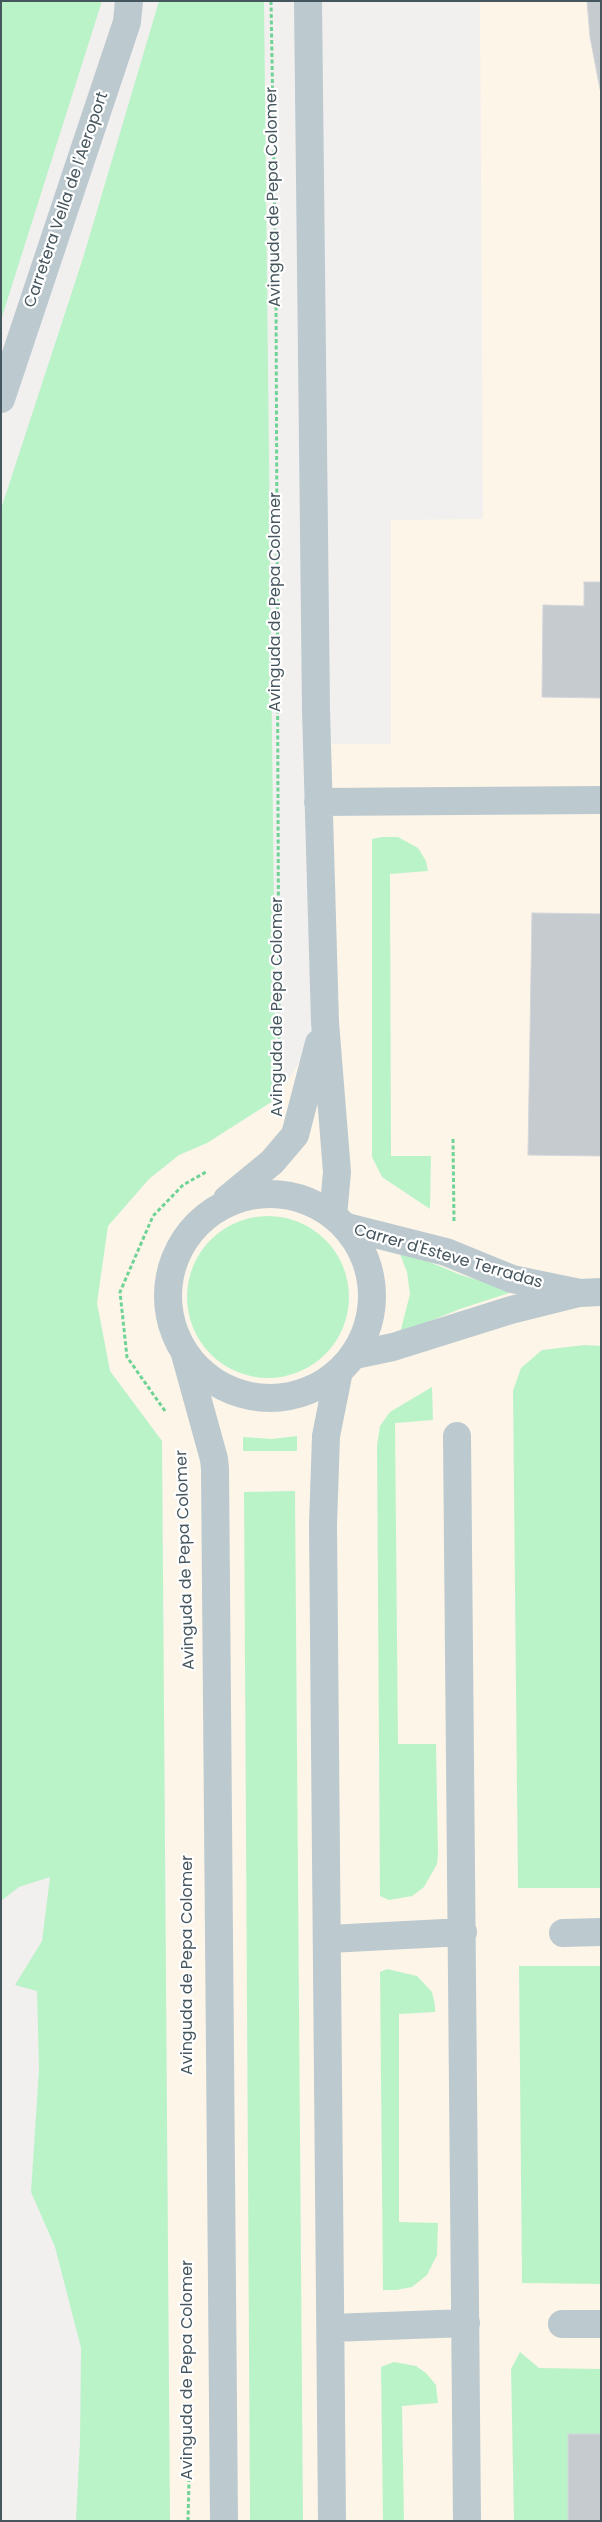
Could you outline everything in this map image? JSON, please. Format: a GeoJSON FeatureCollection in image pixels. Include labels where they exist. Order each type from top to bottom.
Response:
{"type":"FeatureCollection","features":[{"type":"Feature","properties":{"kind":"street","name":"Carretera Vella de l'Aeroport"},"geometry":{"type":"LineString","coordinates":[[1,399],[126,22],[130,1]]}},
{"type":"Feature","properties":{"kind":"street","name":"Avinguda de Pepa Colomer"},"geometry":{"type":"LineString","coordinates":[[308,1],[318,802],[325,1022],[340,1222]]}},
{"type":"Feature","properties":{"kind":"street"},"geometry":{"type":"LineString","coordinates":[[318,802],[601,800]]}},
{"type":"Feature","properties":{"kind":"street","name":"Avinguda de Pepa Colomer"},"geometry":{"type":"LineString","coordinates":[[224,2521],[215,1469],[214,1459],[185,1354],[168,1312],[168,1286],[173,1263],[197,1223],[272,1162],[295,1135],[325,1022]]}},
{"type":"Feature","properties":{"kind":"street"},"geometry":{"type":"LineString","coordinates":[[197,1223],[220,1207],[253,1195],[285,1194],[318,1205],[340,1222],[358,1242],[371,1276],[369,1324],[347,1363],[326,1436],[323,1526],[332,2521]]}},
{"type":"Feature","properties":{"kind":"street","name":"Carrer d'Esteve Terradas"},"geometry":{"type":"LineString","coordinates":[[340,1222],[446,1252],[512,1279],[590,1293]]}},
{"type":"Feature","properties":{"kind":"street","name":"Carrer d'Esteve Terradas"},"geometry":{"type":"LineString","coordinates":[[347,1363],[511,1310],[590,1293]]}},
{"type":"Feature","properties":{"kind":"street"},"geometry":{"type":"LineString","coordinates":[[185,1354],[217,1385],[243,1396],[272,1400],[307,1393],[329,1381],[347,1363]]}},
{"type":"Feature","properties":{"kind":"street"},"geometry":{"type":"LineString","coordinates":[[457,1436],[467,2521]]}},
{"type":"Feature","properties":{"kind":"street"},"geometry":{"type":"LineString","coordinates":[[328,1939],[463,1932]]}},
{"type":"Feature","properties":{"kind":"street"},"geometry":{"type":"LineString","coordinates":[[563,1933],[601,1932]]}},
{"type":"Feature","properties":{"kind":"street"},"geometry":{"type":"LineString","coordinates":[[331,2328],[466,2323]]}},
{"type":"Feature","properties":{"kind":"street"},"geometry":{"type":"LineString","coordinates":[[562,2324],[601,2324]]}},
{"type":"Feature","properties":{"kind":"path","name":"Avinguda de Pepa Colomer"},"geometry":{"type":"LineString","coordinates":[[271,1],[276,292],[279,1064]]}},
{"type":"Feature","properties":{"kind":"path"},"geometry":{"type":"LineString","coordinates":[[171,1419],[127,1357],[120,1292],[153,1216],[183,1185],[209,1170]]}},
{"type":"Feature","properties":{"kind":"path","name":"Avinguda de Pepa Colomer"},"geometry":{"type":"LineString","coordinates":[[188,2521],[189,2475]]}},
{"type":"Feature","properties":{"kind":"shaded area"},"geometry":{"type":"Polygon","coordinates":[[[480,1],[601,1],[601,2521],[170,2521],[162,1441],[110,1371],[97,1303],[108,1226],[149,1179],[179,1155],[207,1143],[276,1099],[325,1022],[317,744],[391,744],[391,520],[483,519],[480,1]]]}},
{"type":"Feature","properties":{"kind":"green space"},"geometry":{"type":"Polygon","coordinates":[[[1,1],[102,1],[1,320],[1,1]]]}},
{"type":"Feature","properties":{"kind":"green space"},"geometry":{"type":"Polygon","coordinates":[[[159,1],[264,1],[276,1099],[207,1143],[179,1155],[149,1179],[108,1226],[97,1303],[110,1371],[162,1441],[170,2521],[76,2521],[80,2441],[81,2348],[55,2247],[31,2192],[39,2069],[37,1991],[15,1985],[42,1941],[50,1877],[19,1887],[1,1901],[1,509],[83,258],[159,1]]]}},
{"type":"Feature","properties":{"kind":"green space"},"geometry":{"type":"Polygon","coordinates":[[[398,837],[418,848],[426,861],[428,871],[390,874],[391,1156],[431,1156],[430,1209],[382,1177],[372,1157],[372,839],[398,837]]]}},
{"type":"Feature","properties":{"kind":"green space"},"geometry":{"type":"Polygon","coordinates":[[[260,1216],[276,1216],[299,1222],[319,1234],[331,1246],[343,1266],[349,1289],[349,1305],[343,1328],[331,1348],[319,1360],[299,1372],[276,1378],[260,1378],[237,1372],[217,1360],[205,1348],[193,1328],[187,1305],[187,1289],[193,1266],[205,1246],[217,1234],[237,1222],[260,1216]]]}},
{"type":"Feature","properties":{"kind":"green space"},"geometry":{"type":"Polygon","coordinates":[[[398,1249],[461,1275],[515,1291],[460,1309],[400,1333],[410,1294],[407,1272],[398,1249]]]}},
{"type":"Feature","properties":{"kind":"green space"},"geometry":{"type":"Polygon","coordinates":[[[584,1345],[601,1346],[601,1888],[518,1888],[513,1391],[521,1368],[542,1350],[584,1345]]]}},
{"type":"Feature","properties":{"kind":"green space"},"geometry":{"type":"Polygon","coordinates":[[[432,1387],[433,1420],[395,1423],[398,1744],[436,1744],[438,1854],[437,1864],[424,1887],[412,1896],[389,1900],[380,1896],[377,1445],[380,1426],[390,1412],[432,1387]]]}},
{"type":"Feature","properties":{"kind":"green space"},"geometry":{"type":"Polygon","coordinates":[[[297,1436],[297,1451],[243,1451],[243,1437],[272,1439],[297,1436]]]}},
{"type":"Feature","properties":{"kind":"green space"},"geometry":{"type":"Polygon","coordinates":[[[295,1491],[303,2521],[250,2521],[244,1492],[295,1491]]]}},
{"type":"Feature","properties":{"kind":"green space"},"geometry":{"type":"Polygon","coordinates":[[[519,1966],[601,1966],[601,2284],[522,2283],[519,1966]]]}},
{"type":"Feature","properties":{"kind":"green space"},"geometry":{"type":"Polygon","coordinates":[[[387,1969],[417,1976],[432,1992],[435,2005],[435,2012],[399,2014],[399,2222],[438,2223],[437,2255],[427,2275],[412,2287],[396,2290],[383,2290],[380,1972],[387,1969]]]}},
{"type":"Feature","properties":{"kind":"green space"},"geometry":{"type":"Polygon","coordinates":[[[520,2352],[539,2368],[601,2369],[601,2434],[568,2434],[568,2521],[514,2521],[511,2369],[520,2352]]]}},
{"type":"Feature","properties":{"kind":"green space"},"geometry":{"type":"Polygon","coordinates":[[[394,2362],[416,2366],[426,2373],[436,2385],[438,2403],[402,2406],[404,2521],[383,2521],[381,2367],[394,2362]]]}},
{"type":"Feature","properties":{"kind":"building"},"geometry":{"type":"Polygon","coordinates":[[[587,1],[601,1],[601,94],[590,37],[587,1]]]}},
{"type":"Feature","properties":{"kind":"building"},"geometry":{"type":"Polygon","coordinates":[[[584,582],[601,582],[601,698],[542,697],[543,605],[584,606],[584,582]]]}},
{"type":"Feature","properties":{"kind":"building"},"geometry":{"type":"Polygon","coordinates":[[[532,913],[601,914],[601,1156],[528,1155],[532,913]]]}},
{"type":"Feature","properties":{"kind":"building"},"geometry":{"type":"Polygon","coordinates":[[[568,2434],[601,2434],[601,2521],[568,2521],[568,2434]]]}}]}
